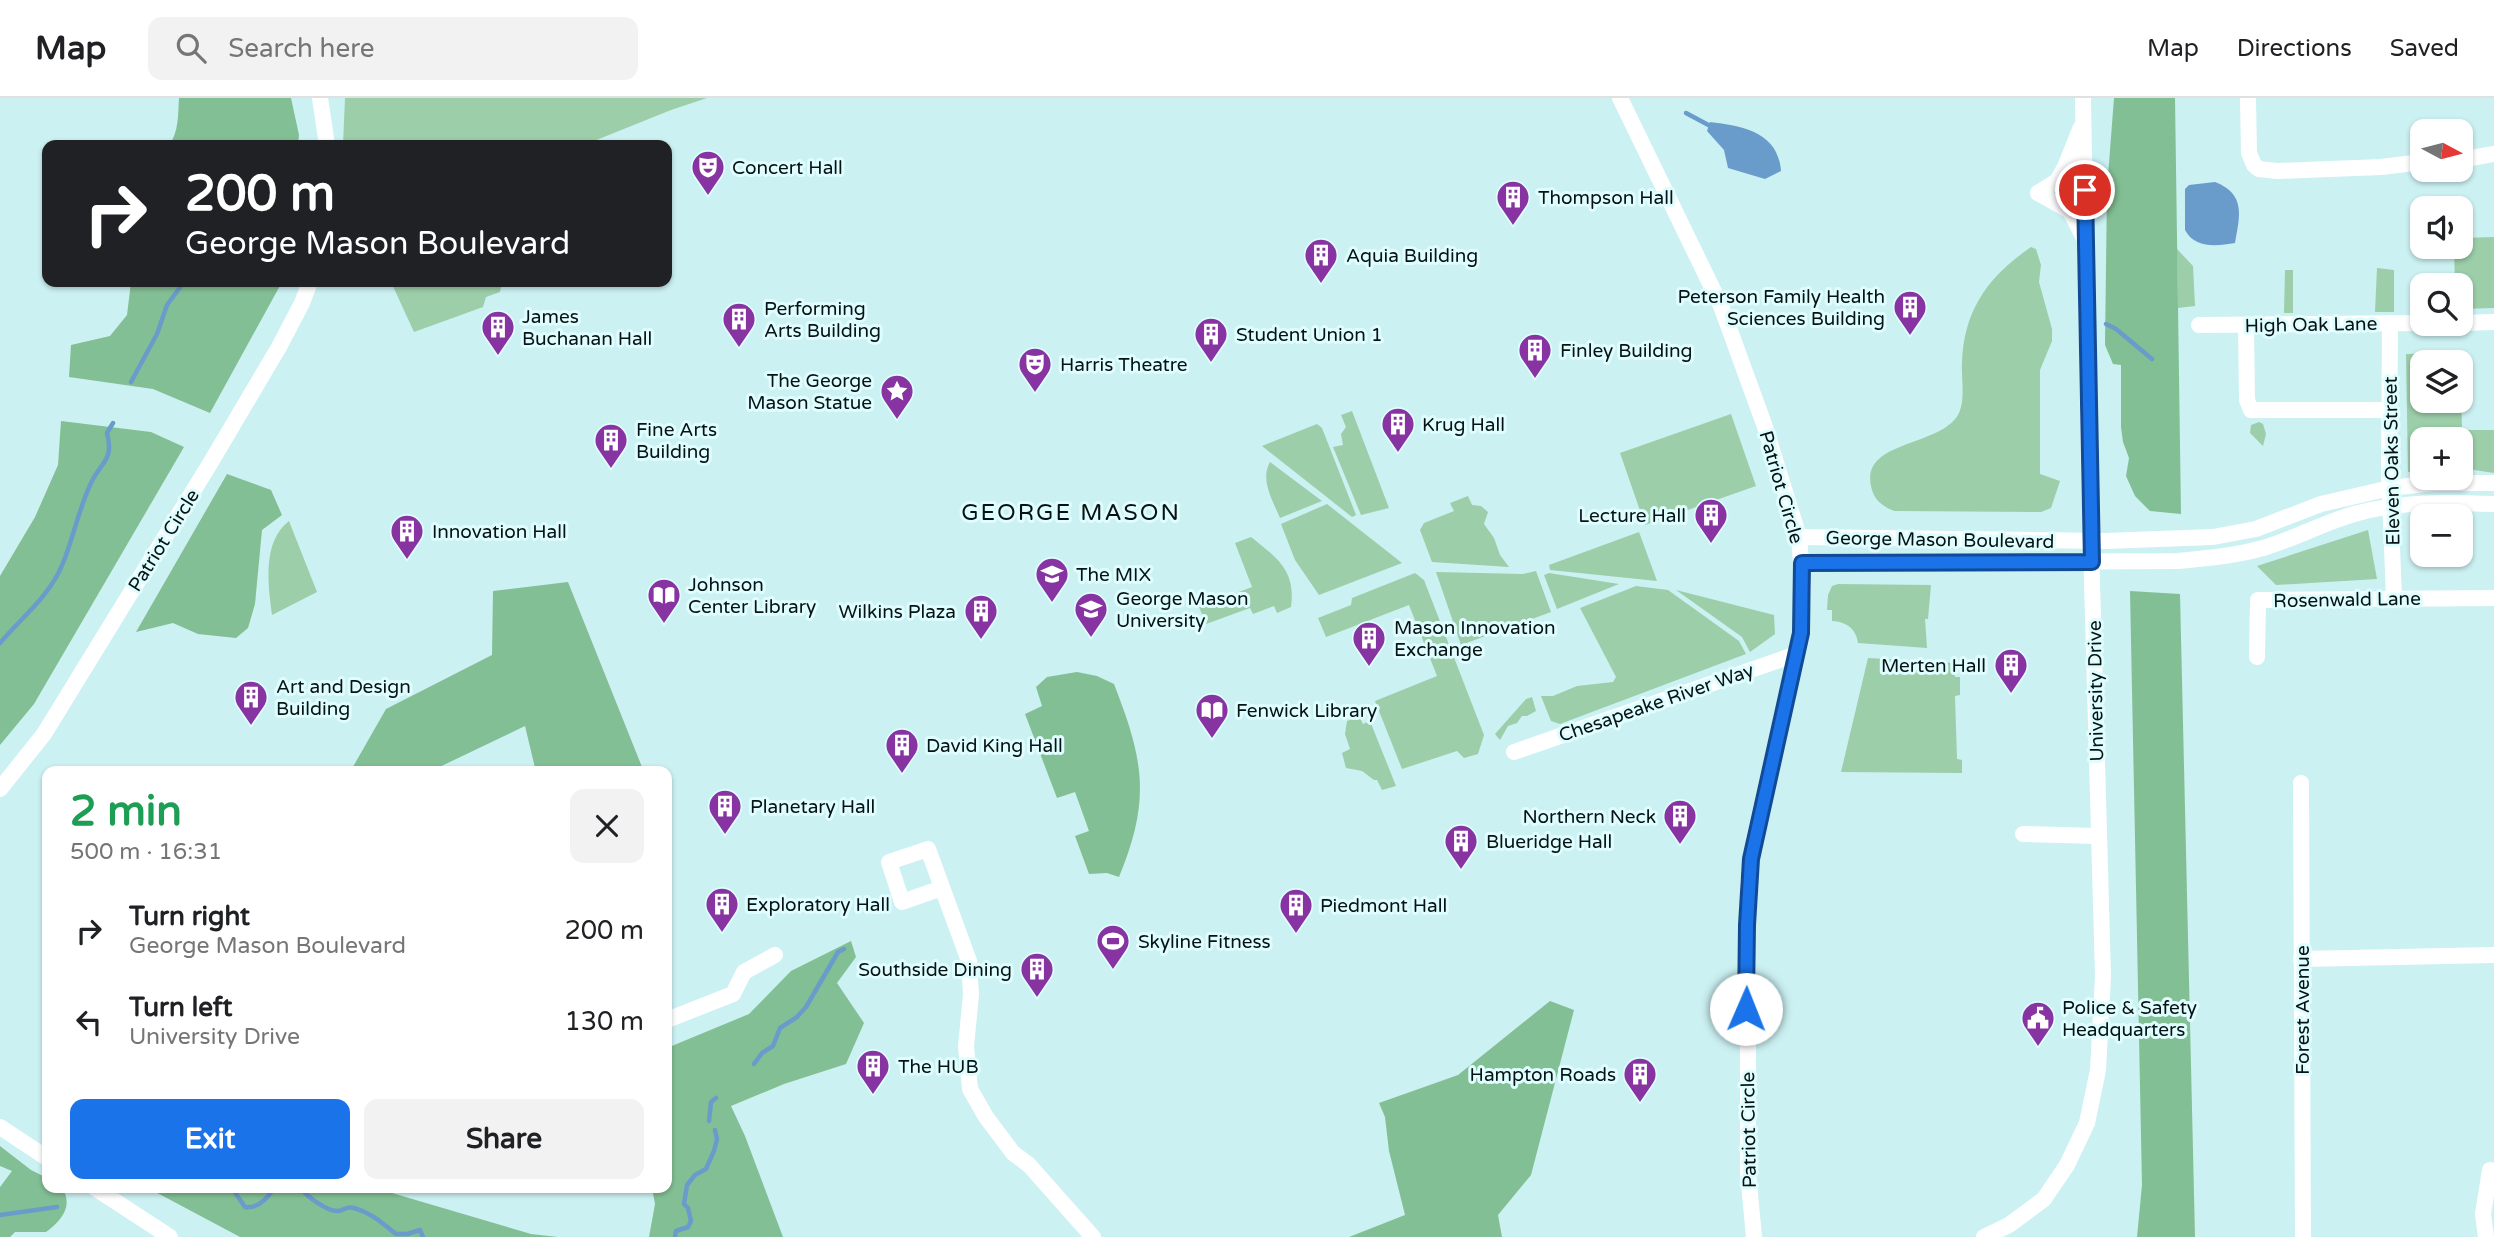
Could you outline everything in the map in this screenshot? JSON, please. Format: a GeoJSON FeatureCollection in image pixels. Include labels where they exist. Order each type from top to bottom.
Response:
{"type":"FeatureCollection","features":[{"type":"Feature","properties":{"kind":"street"},"geometry":{"type":"LineString","coordinates":[[320,98],[326,140]]}},
{"type":"Feature","properties":{"kind":"street","name":"Patriot Circle"},"geometry":{"type":"LineString","coordinates":[[1620,98],[1721,306],[1799,537],[1802,563],[1801,633],[1763,794],[1748,883],[1748,1173],[1754,1237]]}},
{"type":"Feature","properties":{"kind":"street","name":"University Drive"},"geometry":{"type":"LineString","coordinates":[[1984,1237],[2009,1226],[2044,1199],[2067,1165],[2087,1123],[2098,1070],[2103,976],[2083,98]]}},
{"type":"Feature","properties":{"kind":"street"},"geometry":{"type":"LineString","coordinates":[[2248,98],[2249,153],[2254,165],[2259,169],[2277,171],[2410,163]]}},
{"type":"Feature","properties":{"kind":"street"},"geometry":{"type":"LineString","coordinates":[[2083,121],[2057,181],[2038,193],[2070,211],[2086,242]]}},
{"type":"Feature","properties":{"kind":"street"},"geometry":{"type":"LineString","coordinates":[[2473,158],[2494,154]]}},
{"type":"Feature","properties":{"kind":"street","name":"Patriot Circle"},"geometry":{"type":"LineString","coordinates":[[0,789],[44,734],[211,462],[279,347],[308,287]]}},
{"type":"Feature","properties":{"kind":"street","name":"Eleven Oaks Street"},"geometry":{"type":"LineString","coordinates":[[2390,323],[2390,506],[2394,598]]}},
{"type":"Feature","properties":{"kind":"street","name":"High Oak Lane"},"geometry":{"type":"LineString","coordinates":[[2199,325],[2410,323]]}},
{"type":"Feature","properties":{"kind":"street"},"geometry":{"type":"LineString","coordinates":[[2473,323],[2494,323]]}},
{"type":"Feature","properties":{"kind":"street"},"geometry":{"type":"LineString","coordinates":[[2246,325],[2247,400],[2251,410],[2389,410]]}},
{"type":"Feature","properties":{"kind":"street","name":"George Mason Boulevard"},"geometry":{"type":"LineString","coordinates":[[1799,537],[2092,541],[2213,537],[2256,529],[2321,504],[2390,488],[2434,483],[2494,483]]}},
{"type":"Feature","properties":{"kind":"street","name":"George Mason Boulevard"},"geometry":{"type":"LineString","coordinates":[[1802,563],[2178,561],[2225,556],[2263,548],[2353,514],[2390,506],[2437,502],[2494,504]]}},
{"type":"Feature","properties":{"kind":"street","name":"Rosenwald Lane"},"geometry":{"type":"LineString","coordinates":[[2257,657],[2258,600],[2494,598]]}},
{"type":"Feature","properties":{"kind":"street","name":"Chesapeake River Way"},"geometry":{"type":"LineString","coordinates":[[1514,752],[1797,654]]}},
{"type":"Feature","properties":{"kind":"street","name":"Forest Avenue"},"geometry":{"type":"LineString","coordinates":[[2301,783],[2303,1237]]}},
{"type":"Feature","properties":{"kind":"street"},"geometry":{"type":"LineString","coordinates":[[2022,834],[2098,836]]}},
{"type":"Feature","properties":{"kind":"street"},"geometry":{"type":"LineString","coordinates":[[942,888],[969,961],[972,984],[966,1046],[970,1089],[986,1117],[1013,1153],[1029,1165],[1093,1237]]}},
{"type":"Feature","properties":{"kind":"street"},"geometry":{"type":"LineString","coordinates":[[672,1018],[733,994],[744,972],[775,955]]}},
{"type":"Feature","properties":{"kind":"street"},"geometry":{"type":"LineString","coordinates":[[2301,959],[2494,955]]}},
{"type":"Feature","properties":{"kind":"street"},"geometry":{"type":"LineString","coordinates":[[0,1127],[42,1155]]}},
{"type":"Feature","properties":{"kind":"street"},"geometry":{"type":"LineString","coordinates":[[2486,1237],[2483,1214],[2490,1170]]}},
{"type":"Feature","properties":{"kind":"street"},"geometry":{"type":"LineString","coordinates":[[102,1193],[170,1237]]}},
{"type":"Feature","properties":{"kind":"green space"},"geometry":{"type":"Polygon","coordinates":[[[179,98],[291,98],[298,140],[172,140],[179,98]]]}},
{"type":"Feature","properties":{"kind":"green space"},"geometry":{"type":"Polygon","coordinates":[[[345,98],[707,98],[596,140],[343,140],[345,98]]]}},
{"type":"Feature","properties":{"kind":"green space"},"geometry":{"type":"Polygon","coordinates":[[[2114,98],[2175,98],[2181,514],[2150,511],[2135,496],[2126,476],[2129,458],[2121,427],[2121,365],[2113,364],[2105,345],[2107,189],[2114,98]]]}},
{"type":"Feature","properties":{"kind":"green space"},"geometry":{"type":"Polygon","coordinates":[[[2494,237],[2494,308],[2473,309],[2473,273],[2455,273],[2454,259],[2473,259],[2473,238],[2494,237]]]}},
{"type":"Feature","properties":{"kind":"green space"},"geometry":{"type":"Polygon","coordinates":[[[2031,247],[2036,249],[2041,265],[2039,282],[2052,329],[2052,341],[2040,370],[2040,474],[2060,481],[2051,508],[2041,512],[1894,511],[1887,508],[1872,490],[1871,474],[1876,462],[1887,453],[1948,426],[1958,415],[1963,396],[1964,343],[1974,310],[1991,282],[2031,247]]]}},
{"type":"Feature","properties":{"kind":"green space"},"geometry":{"type":"Polygon","coordinates":[[[2177,249],[2193,266],[2195,306],[2178,308],[2177,249]]]}},
{"type":"Feature","properties":{"kind":"green space"},"geometry":{"type":"Polygon","coordinates":[[[2377,268],[2394,270],[2394,312],[2375,312],[2377,268]]]}},
{"type":"Feature","properties":{"kind":"green space"},"geometry":{"type":"Polygon","coordinates":[[[2285,270],[2293,270],[2293,313],[2284,313],[2285,270]]]}},
{"type":"Feature","properties":{"kind":"green space"},"geometry":{"type":"Polygon","coordinates":[[[130,287],[279,287],[210,413],[153,389],[69,377],[71,345],[110,336],[127,315],[130,287]]]}},
{"type":"Feature","properties":{"kind":"green space"},"geometry":{"type":"Polygon","coordinates":[[[393,287],[501,287],[500,292],[486,297],[483,307],[414,332],[393,287]]]}},
{"type":"Feature","properties":{"kind":"green space"},"geometry":{"type":"Polygon","coordinates":[[[2406,354],[2410,354],[2410,413],[2462,413],[2462,427],[2410,427],[2408,472],[2406,354]]]}},
{"type":"Feature","properties":{"kind":"green space"},"geometry":{"type":"Polygon","coordinates":[[[1352,411],[1389,508],[1361,515],[1333,447],[1343,445],[1341,434],[1346,427],[1341,415],[1352,411]]]}},
{"type":"Feature","properties":{"kind":"green space"},"geometry":{"type":"Polygon","coordinates":[[[1731,414],[1756,486],[1645,525],[1620,453],[1731,414]]]}},
{"type":"Feature","properties":{"kind":"green space"},"geometry":{"type":"Polygon","coordinates":[[[61,421],[151,432],[184,447],[34,704],[0,745],[0,576],[35,517],[58,465],[61,421]]]}},
{"type":"Feature","properties":{"kind":"green space"},"geometry":{"type":"Polygon","coordinates":[[[2259,422],[2263,424],[2266,434],[2263,446],[2250,433],[2251,425],[2259,422]]]}},
{"type":"Feature","properties":{"kind":"green space"},"geometry":{"type":"Polygon","coordinates":[[[1317,424],[1322,428],[1356,515],[1352,517],[1262,446],[1317,424]]]}},
{"type":"Feature","properties":{"kind":"green space"},"geometry":{"type":"Polygon","coordinates":[[[2473,430],[2494,430],[2494,473],[2473,470],[2473,430]]]}},
{"type":"Feature","properties":{"kind":"green space"},"geometry":{"type":"Polygon","coordinates":[[[1270,462],[1322,501],[1280,518],[1267,483],[1270,462]]]}},
{"type":"Feature","properties":{"kind":"green space"},"geometry":{"type":"Polygon","coordinates":[[[227,474],[271,490],[282,515],[262,530],[255,604],[248,628],[236,638],[198,634],[173,623],[136,632],[227,474]]]}},
{"type":"Feature","properties":{"kind":"green space"},"geometry":{"type":"Polygon","coordinates":[[[1468,496],[1472,505],[1481,506],[1488,512],[1484,524],[1509,567],[1432,562],[1420,530],[1424,523],[1454,511],[1450,503],[1468,496]]]}},
{"type":"Feature","properties":{"kind":"green space"},"geometry":{"type":"Polygon","coordinates":[[[1327,504],[1402,563],[1319,595],[1295,560],[1281,524],[1327,504]]]}},
{"type":"Feature","properties":{"kind":"green space"},"geometry":{"type":"Polygon","coordinates":[[[289,521],[317,592],[272,615],[269,590],[271,552],[274,540],[289,521]]]}},
{"type":"Feature","properties":{"kind":"green space"},"geometry":{"type":"Polygon","coordinates":[[[2368,530],[2377,579],[2276,585],[2257,566],[2368,530]]]}},
{"type":"Feature","properties":{"kind":"green space"},"geometry":{"type":"Polygon","coordinates":[[[1639,532],[1657,581],[1550,570],[1549,565],[1639,532]]]}},
{"type":"Feature","properties":{"kind":"green space"},"geometry":{"type":"Polygon","coordinates":[[[1251,537],[1283,566],[1291,583],[1291,607],[1277,613],[1274,606],[1253,614],[1250,608],[1206,624],[1199,607],[1252,587],[1235,543],[1251,537]]]}},
{"type":"Feature","properties":{"kind":"green space"},"geometry":{"type":"Polygon","coordinates":[[[1536,571],[1551,612],[1461,645],[1436,572],[1523,574],[1536,571]]]}},
{"type":"Feature","properties":{"kind":"green space"},"geometry":{"type":"Polygon","coordinates":[[[1415,573],[1424,580],[1484,735],[1478,754],[1464,758],[1457,751],[1402,769],[1375,701],[1437,676],[1409,605],[1326,637],[1318,618],[1351,605],[1352,598],[1415,573]]]}},
{"type":"Feature","properties":{"kind":"green space"},"geometry":{"type":"Polygon","coordinates":[[[1549,573],[1619,584],[1557,609],[1544,575],[1549,573]]]}},
{"type":"Feature","properties":{"kind":"green space"},"geometry":{"type":"Polygon","coordinates":[[[568,582],[642,766],[535,766],[525,726],[442,766],[353,766],[386,709],[492,655],[493,591],[568,582]]]}},
{"type":"Feature","properties":{"kind":"green space"},"geometry":{"type":"Polygon","coordinates":[[[1931,585],[1928,619],[1925,619],[1927,648],[1858,643],[1853,630],[1846,624],[1832,621],[1832,610],[1827,610],[1828,595],[1832,586],[1931,585]]]}},
{"type":"Feature","properties":{"kind":"green space"},"geometry":{"type":"Polygon","coordinates":[[[1636,586],[1668,590],[1739,641],[1746,654],[1560,724],[1551,721],[1541,696],[1553,696],[1577,686],[1613,682],[1616,677],[1580,608],[1636,586]]]}},
{"type":"Feature","properties":{"kind":"green space"},"geometry":{"type":"Polygon","coordinates":[[[1676,590],[1774,615],[1775,634],[1750,652],[1742,637],[1676,590]]]}},
{"type":"Feature","properties":{"kind":"green space"},"geometry":{"type":"Polygon","coordinates":[[[2130,591],[2180,594],[2195,1237],[2137,1237],[2142,1185],[2130,591]]]}},
{"type":"Feature","properties":{"kind":"green space"},"geometry":{"type":"Polygon","coordinates":[[[1868,658],[1954,663],[1955,677],[1960,677],[1960,695],[1955,696],[1957,759],[1962,760],[1962,773],[1841,772],[1868,658]]]}},
{"type":"Feature","properties":{"kind":"green space"},"geometry":{"type":"Polygon","coordinates":[[[1077,672],[1097,676],[1114,684],[1137,758],[1140,780],[1136,825],[1119,877],[1107,873],[1089,874],[1075,836],[1089,831],[1075,792],[1057,798],[1025,714],[1042,706],[1036,687],[1047,677],[1077,672]]]}},
{"type":"Feature","properties":{"kind":"green space"},"geometry":{"type":"Polygon","coordinates":[[[1532,697],[1536,711],[1522,716],[1517,723],[1508,726],[1500,740],[1495,734],[1526,699],[1532,697]]]}},
{"type":"Feature","properties":{"kind":"green space"},"geometry":{"type":"Polygon","coordinates":[[[1359,716],[1363,724],[1370,721],[1396,786],[1382,790],[1377,780],[1362,771],[1346,768],[1342,753],[1350,749],[1345,734],[1347,721],[1359,716]]]}},
{"type":"Feature","properties":{"kind":"green space"},"geometry":{"type":"Polygon","coordinates":[[[851,941],[856,957],[837,983],[864,1023],[846,1064],[784,1084],[731,1106],[783,1237],[649,1237],[655,1204],[653,1193],[672,1193],[672,1046],[749,1014],[791,971],[851,941]]]}},
{"type":"Feature","properties":{"kind":"green space"},"geometry":{"type":"Polygon","coordinates":[[[1550,1001],[1574,1010],[1531,1175],[1498,1215],[1502,1237],[1349,1237],[1405,1215],[1389,1151],[1385,1117],[1379,1103],[1458,1075],[1550,1001]]]}},
{"type":"Feature","properties":{"kind":"green space"},"geometry":{"type":"Polygon","coordinates":[[[0,1146],[42,1176],[42,1193],[64,1193],[66,1207],[57,1223],[46,1232],[15,1232],[10,1237],[0,1237],[0,1187],[12,1171],[0,1166],[0,1146]]]}},
{"type":"Feature","properties":{"kind":"green space"},"geometry":{"type":"Polygon","coordinates":[[[157,1193],[392,1193],[531,1234],[558,1237],[240,1237],[157,1193]]]}},
{"type":"Feature","properties":{"kind":"water"},"geometry":{"type":"Polygon","coordinates":[[[1710,122],[1746,129],[1766,139],[1773,147],[1781,171],[1765,179],[1728,168],[1724,150],[1707,131],[1710,122]]]}},
{"type":"Feature","properties":{"kind":"water"},"geometry":{"type":"Polygon","coordinates":[[[2215,182],[2225,187],[2236,199],[2239,215],[2235,243],[2207,245],[2194,240],[2185,230],[2185,189],[2189,185],[2215,182]]]}},
{"type":"Feature","properties":{"kind":"waterway"},"geometry":{"type":"LineString","coordinates":[[1686,113],[1714,128]]}},
{"type":"Feature","properties":{"kind":"waterway"},"geometry":{"type":"LineString","coordinates":[[131,382],[157,334],[167,305],[180,287]]}},
{"type":"Feature","properties":{"kind":"waterway"},"geometry":{"type":"LineString","coordinates":[[2106,324],[2152,359]]}},
{"type":"Feature","properties":{"kind":"waterway"},"geometry":{"type":"LineString","coordinates":[[0,643],[43,596],[57,575],[87,491],[108,455],[107,433],[113,423]]}},
{"type":"Feature","properties":{"kind":"waterway"},"geometry":{"type":"LineString","coordinates":[[754,1064],[762,1053],[773,1046],[780,1028],[797,1017],[806,1007],[838,952],[844,949]]}},
{"type":"Feature","properties":{"kind":"waterway"},"geometry":{"type":"LineString","coordinates":[[709,1121],[711,1102],[716,1098]]}},
{"type":"Feature","properties":{"kind":"waterway"},"geometry":{"type":"LineString","coordinates":[[675,1237],[676,1231],[688,1227],[691,1221],[688,1208],[684,1204],[687,1185],[695,1175],[706,1169],[717,1139],[715,1130]]}},
{"type":"Feature","properties":{"kind":"waterway"},"geometry":{"type":"LineString","coordinates":[[235,1193],[245,1207],[262,1202],[270,1193]]}},
{"type":"Feature","properties":{"kind":"waterway"},"geometry":{"type":"LineString","coordinates":[[306,1193],[334,1211],[354,1208],[372,1216],[396,1234],[420,1230],[423,1237]]}},
{"type":"Feature","properties":{"kind":"waterway"},"geometry":{"type":"LineString","coordinates":[[0,1215],[57,1207]]}},
{"type":"Feature","properties":{"kind":"place","name":"Concert Hall"},"geometry":{"type":"Point","coordinates":[708,197]}},
{"type":"Feature","properties":{"kind":"place","name":"Thompson Hall"},"geometry":{"type":"Point","coordinates":[1513,227]}},
{"type":"Feature","properties":{"kind":"place","name":"Aquia Building"},"geometry":{"type":"Point","coordinates":[1321,285]}},
{"type":"Feature","properties":{"kind":"place","name":"Peterson Family Health Sciences Building"},"geometry":{"type":"Point","coordinates":[1910,337]}},
{"type":"Feature","properties":{"kind":"place","name":"Performing Arts Building"},"geometry":{"type":"Point","coordinates":[739,349]}},
{"type":"Feature","properties":{"kind":"place","name":"James Buchanan Hall"},"geometry":{"type":"Point","coordinates":[498,357]}},
{"type":"Feature","properties":{"kind":"place","name":"Student Union 1"},"geometry":{"type":"Point","coordinates":[1211,364]}},
{"type":"Feature","properties":{"kind":"place","name":"Finley Building"},"geometry":{"type":"Point","coordinates":[1535,380]}},
{"type":"Feature","properties":{"kind":"place","name":"Harris Theatre"},"geometry":{"type":"Point","coordinates":[1035,394]}},
{"type":"Feature","properties":{"kind":"place","name":"The George Mason Statue"},"geometry":{"type":"Point","coordinates":[897,421]}},
{"type":"Feature","properties":{"kind":"place","name":"Krug Hall"},"geometry":{"type":"Point","coordinates":[1398,454]}},
{"type":"Feature","properties":{"kind":"place","name":"Fine Arts Building"},"geometry":{"type":"Point","coordinates":[611,470]}},
{"type":"Feature","properties":{"kind":"place","name":"Lecture Hall"},"geometry":{"type":"Point","coordinates":[1711,545]}},
{"type":"Feature","properties":{"kind":"place","name":"Innovation Hall"},"geometry":{"type":"Point","coordinates":[407,561]}},
{"type":"Feature","properties":{"kind":"place","name":"The MIX"},"geometry":{"type":"Point","coordinates":[1052,604]}},
{"type":"Feature","properties":{"kind":"place","name":"Johnson Center Library"},"geometry":{"type":"Point","coordinates":[664,625]}},
{"type":"Feature","properties":{"kind":"place","name":"George Mason University"},"geometry":{"type":"Point","coordinates":[1091,639]}},
{"type":"Feature","properties":{"kind":"place","name":"Wilkins Plaza"},"geometry":{"type":"Point","coordinates":[981,641]}},
{"type":"Feature","properties":{"kind":"place","name":"Mason Innovation Exchange"},"geometry":{"type":"Point","coordinates":[1369,668]}},
{"type":"Feature","properties":{"kind":"place","name":"Merten Hall"},"geometry":{"type":"Point","coordinates":[2011,695]}},
{"type":"Feature","properties":{"kind":"place","name":"Art and Design Building"},"geometry":{"type":"Point","coordinates":[251,727]}},
{"type":"Feature","properties":{"kind":"place","name":"Fenwick Library"},"geometry":{"type":"Point","coordinates":[1212,740]}},
{"type":"Feature","properties":{"kind":"place","name":"David King Hall"},"geometry":{"type":"Point","coordinates":[902,775]}},
{"type":"Feature","properties":{"kind":"place","name":"Planetary Hall"},"geometry":{"type":"Point","coordinates":[725,836]}},
{"type":"Feature","properties":{"kind":"place","name":"Northern Neck"},"geometry":{"type":"Point","coordinates":[1680,846]}},
{"type":"Feature","properties":{"kind":"place","name":"Blueridge Hall"},"geometry":{"type":"Point","coordinates":[1461,871]}},
{"type":"Feature","properties":{"kind":"place","name":"Exploratory Hall"},"geometry":{"type":"Point","coordinates":[722,934]}},
{"type":"Feature","properties":{"kind":"place","name":"Piedmont Hall"},"geometry":{"type":"Point","coordinates":[1296,935]}},
{"type":"Feature","properties":{"kind":"place","name":"Skyline Fitness"},"geometry":{"type":"Point","coordinates":[1113,971]}},
{"type":"Feature","properties":{"kind":"place","name":"Southside Dining"},"geometry":{"type":"Point","coordinates":[1037,999]}},
{"type":"Feature","properties":{"kind":"place","name":"Police & Safety Headquarters"},"geometry":{"type":"Point","coordinates":[2038,1048]}},
{"type":"Feature","properties":{"kind":"place","name":"The HUB"},"geometry":{"type":"Point","coordinates":[873,1096]}},
{"type":"Feature","properties":{"kind":"place","name":"Hampton Roads"},"geometry":{"type":"Point","coordinates":[1640,1104]}},
{"type":"Feature","properties":{"kind":"district","name":"GEORGE MASON"},"geometry":{"type":"Point","coordinates":[1071,512]}},
{"type":"Feature","properties":{"kind":"route"},"geometry":{"type":"LineString","coordinates":[[1746,1009],[1748,883],[1751,859],[1763,794],[1801,633],[1802,563],[2092,562],[2085,190]]}}]}
